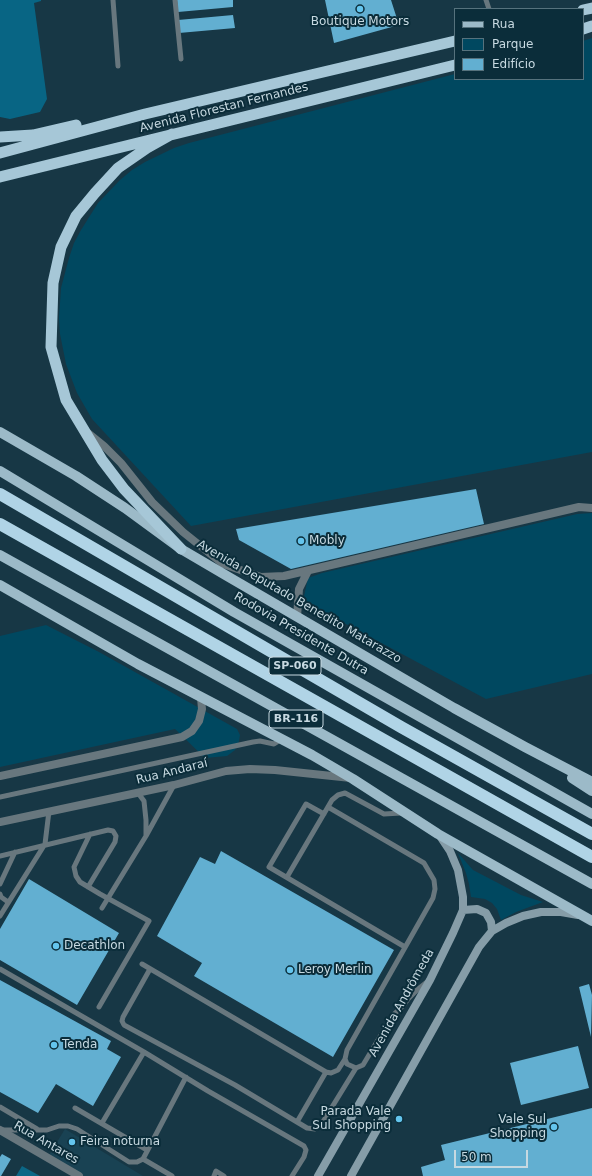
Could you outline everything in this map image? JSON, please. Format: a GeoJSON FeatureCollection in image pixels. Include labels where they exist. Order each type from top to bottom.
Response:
{"type":"FeatureCollection","features":[{"type":"Feature","properties":{"kind":"highway","name":"Avenida Florestan Fernandes"},"geometry":{"type":"LineString","coordinates":[[0,153],[146,114],[454,41]]}},
{"type":"Feature","properties":{"kind":"highway","name":"Avenida Florestan Fernandes"},"geometry":{"type":"LineString","coordinates":[[0,178],[172,134],[454,65]]}},
{"type":"Feature","properties":{"kind":"highway"},"geometry":{"type":"LineString","coordinates":[[0,137],[33,135],[77,125],[146,114]]}},
{"type":"Feature","properties":{"kind":"highway"},"geometry":{"type":"LineString","coordinates":[[172,134],[147,148],[118,168],[94,193],[76,216],[61,247],[53,283],[51,347],[66,400],[102,460],[124,489],[181,549]]}},
{"type":"Feature","properties":{"kind":"highway","name":"SP-060"},"geometry":{"type":"LineString","coordinates":[[0,494],[394,723],[592,834]]}},
{"type":"Feature","properties":{"kind":"highway","name":"SP-060"},"geometry":{"type":"LineString","coordinates":[[0,524],[592,857]]}},
{"type":"Feature","properties":{"kind":"main road","name":"Avenida Deputado Benedito Matarazzo"},"geometry":{"type":"LineString","coordinates":[[0,432],[76,476],[181,549],[525,747],[592,782]]}},
{"type":"Feature","properties":{"kind":"main road","name":"Rodovia Presidente Dutra"},"geometry":{"type":"LineString","coordinates":[[0,470],[234,612],[592,814]]}},
{"type":"Feature","properties":{"kind":"main road","name":"BR-116"},"geometry":{"type":"LineString","coordinates":[[0,555],[592,884]]}},
{"type":"Feature","properties":{"kind":"main road"},"geometry":{"type":"LineString","coordinates":[[0,586],[138,664],[312,755],[406,812],[438,834],[592,921]]}},
{"type":"Feature","properties":{"kind":"main road"},"geometry":{"type":"LineString","coordinates":[[525,747],[592,791]]}},
{"type":"Feature","properties":{"kind":"main road","name":"Avenida Andrômeda"},"geometry":{"type":"LineString","coordinates":[[318,1176],[430,980],[454,933],[463,910],[463,897],[458,870],[450,852],[438,834]]}},
{"type":"Feature","properties":{"kind":"main road"},"geometry":{"type":"LineString","coordinates":[[463,910],[477,909],[486,913],[491,922],[492,931]]}},
{"type":"Feature","properties":{"kind":"main road"},"geometry":{"type":"LineString","coordinates":[[350,1176],[479,947],[492,931],[523,916],[541,912],[561,912],[582,915]]}},
{"type":"Feature","properties":{"kind":"street"},"geometry":{"type":"LineString","coordinates":[[83,429],[115,457],[152,502],[183,532],[223,564],[262,577],[284,576],[308,571],[579,508],[592,508]]}},
{"type":"Feature","properties":{"kind":"street"},"geometry":{"type":"LineString","coordinates":[[297,617],[299,589],[308,571]]}},
{"type":"Feature","properties":{"kind":"street"},"geometry":{"type":"LineString","coordinates":[[0,776],[182,737],[192,731],[199,721],[202,710],[201,698]]}},
{"type":"Feature","properties":{"kind":"street","name":"Rua Andaraí"},"geometry":{"type":"LineString","coordinates":[[0,822],[174,785],[226,771],[250,769],[276,770],[353,779]]}},
{"type":"Feature","properties":{"kind":"street","name":"Rua Antares"},"geometry":{"type":"LineString","coordinates":[[0,1130],[79,1176]]}},
{"type":"Feature","properties":{"kind":"lane"},"geometry":{"type":"LineString","coordinates":[[113,0],[118,66]]}},
{"type":"Feature","properties":{"kind":"lane"},"geometry":{"type":"LineString","coordinates":[[175,0],[181,59]]}},
{"type":"Feature","properties":{"kind":"lane"},"geometry":{"type":"LineString","coordinates":[[0,797],[253,742],[260,741],[274,744],[282,739]]}},
{"type":"Feature","properties":{"kind":"lane"},"geometry":{"type":"LineString","coordinates":[[102,908],[146,836],[174,785]]}},
{"type":"Feature","properties":{"kind":"lane"},"geometry":{"type":"LineString","coordinates":[[138,793],[144,801],[146,836]]}},
{"type":"Feature","properties":{"kind":"lane"},"geometry":{"type":"LineString","coordinates":[[287,877],[328,806],[335,797],[342,793],[345,793],[384,814],[406,812]]}},
{"type":"Feature","properties":{"kind":"lane"},"geometry":{"type":"LineString","coordinates":[[324,814],[306,804],[269,867],[405,947]]}},
{"type":"Feature","properties":{"kind":"lane"},"geometry":{"type":"LineString","coordinates":[[142,964],[326,1072],[331,1073],[338,1070],[345,1059],[347,1050],[433,898],[435,889],[434,880],[424,863],[328,806]]}},
{"type":"Feature","properties":{"kind":"lane"},"geometry":{"type":"LineString","coordinates":[[0,916],[45,844],[48,811]]}},
{"type":"Feature","properties":{"kind":"lane"},"geometry":{"type":"LineString","coordinates":[[0,856],[108,830],[113,831],[116,836],[115,842],[88,887]]}},
{"type":"Feature","properties":{"kind":"lane"},"geometry":{"type":"LineString","coordinates":[[90,834],[74,867],[76,876],[80,882],[149,921],[99,1007]]}},
{"type":"Feature","properties":{"kind":"lane"},"geometry":{"type":"LineString","coordinates":[[0,884],[15,852]]}},
{"type":"Feature","properties":{"kind":"lane"},"geometry":{"type":"LineString","coordinates":[[0,894],[2,898],[8,902]]}},
{"type":"Feature","properties":{"kind":"lane"},"geometry":{"type":"LineString","coordinates":[[0,969],[304,1146],[306,1150],[304,1157],[292,1176]]}},
{"type":"Feature","properties":{"kind":"lane"},"geometry":{"type":"LineString","coordinates":[[150,969],[123,1017],[122,1021],[124,1025],[184,1057],[307,1128],[314,1129],[321,1125],[356,1068],[363,1064],[393,1015],[404,1006],[408,999],[417,990],[430,980]]}},
{"type":"Feature","properties":{"kind":"lane"},"geometry":{"type":"LineString","coordinates":[[102,1123],[144,1052]]}},
{"type":"Feature","properties":{"kind":"lane"},"geometry":{"type":"LineString","coordinates":[[345,1059],[347,1064],[356,1068]]}},
{"type":"Feature","properties":{"kind":"lane"},"geometry":{"type":"LineString","coordinates":[[297,1122],[326,1072]]}},
{"type":"Feature","properties":{"kind":"lane"},"geometry":{"type":"LineString","coordinates":[[0,1130],[47,1130],[59,1126],[68,1126],[77,1129],[129,1162],[137,1162],[143,1159],[186,1077]]}},
{"type":"Feature","properties":{"kind":"lane"},"geometry":{"type":"LineString","coordinates":[[0,1107],[38,1130]]}},
{"type":"Feature","properties":{"kind":"lane"},"geometry":{"type":"LineString","coordinates":[[75,1108],[148,1150]]}},
{"type":"Feature","properties":{"kind":"lane"},"geometry":{"type":"LineString","coordinates":[[143,1159],[172,1176]]}},
{"type":"Feature","properties":{"kind":"lane"},"geometry":{"type":"LineString","coordinates":[[214,1176],[216,1171],[224,1176]]}},
{"type":"Feature","properties":{"kind":"shaded area"},"geometry":{"type":"Polygon","coordinates":[[[0,0],[41,0],[34,3],[47,99],[40,112],[10,119],[0,117],[0,0]]]}},
{"type":"Feature","properties":{"kind":"shaded area","name":"Feira noturna"},"geometry":{"type":"Polygon","coordinates":[[[65,1129],[143,1176],[84,1176],[49,1155],[65,1129]]]}},
{"type":"Feature","properties":{"kind":"shaded area"},"geometry":{"type":"Polygon","coordinates":[[[22,1166],[40,1176],[16,1176],[22,1166]]]}},
{"type":"Feature","properties":{"kind":"green space"},"geometry":{"type":"Polygon","coordinates":[[[592,38],[592,452],[191,526],[92,419],[77,393],[66,364],[60,334],[59,318],[61,288],[74,243],[98,203],[132,170],[174,148],[454,74],[454,80],[584,80],[584,41],[592,38]]]}},
{"type":"Feature","properties":{"kind":"green space"},"geometry":{"type":"Polygon","coordinates":[[[592,513],[592,674],[486,699],[303,601],[308,578],[322,573],[577,514],[592,513]]]}},
{"type":"Feature","properties":{"kind":"green space"},"geometry":{"type":"Polygon","coordinates":[[[46,625],[99,652],[237,729],[240,735],[235,750],[227,756],[205,758],[175,729],[0,767],[0,636],[46,625]]]}},
{"type":"Feature","properties":{"kind":"green space"},"geometry":{"type":"Polygon","coordinates":[[[458,853],[473,870],[521,895],[543,902],[516,912],[501,920],[497,909],[492,903],[485,899],[471,897],[466,873],[458,853]]]}},
{"type":"Feature","properties":{"kind":"building"},"geometry":{"type":"Polygon","coordinates":[[[177,0],[233,0],[233,7],[178,12],[177,0]]]}},
{"type":"Feature","properties":{"kind":"building"},"geometry":{"type":"Polygon","coordinates":[[[325,0],[391,0],[399,25],[334,43],[325,0]]]}},
{"type":"Feature","properties":{"kind":"building"},"geometry":{"type":"Polygon","coordinates":[[[233,15],[235,28],[179,33],[178,20],[233,15]]]}},
{"type":"Feature","properties":{"kind":"building"},"geometry":{"type":"Polygon","coordinates":[[[476,489],[484,524],[291,569],[239,540],[236,529],[476,489]]]}},
{"type":"Feature","properties":{"kind":"building","name":"Leroy Merlin"},"geometry":{"type":"Polygon","coordinates":[[[221,851],[394,950],[333,1057],[194,976],[202,963],[157,936],[200,857],[215,864],[221,851]]]}},
{"type":"Feature","properties":{"kind":"building","name":"Decathlon"},"geometry":{"type":"Polygon","coordinates":[[[29,879],[119,933],[77,1005],[0,960],[0,929],[29,879]]]}},
{"type":"Feature","properties":{"kind":"building","name":"Tenda"},"geometry":{"type":"Polygon","coordinates":[[[0,980],[111,1041],[107,1049],[121,1057],[93,1106],[56,1084],[38,1113],[0,1092],[0,980]]]}},
{"type":"Feature","properties":{"kind":"building"},"geometry":{"type":"Polygon","coordinates":[[[589,984],[592,995],[591,1037],[579,987],[589,984]]]}},
{"type":"Feature","properties":{"kind":"building"},"geometry":{"type":"Polygon","coordinates":[[[578,1046],[589,1088],[521,1105],[510,1063],[578,1046]]]}},
{"type":"Feature","properties":{"kind":"building","name":"Vale Sul Shopping"},"geometry":{"type":"Polygon","coordinates":[[[592,1108],[592,1176],[423,1176],[421,1167],[445,1160],[441,1145],[592,1108]]]}},
{"type":"Feature","properties":{"kind":"building"},"geometry":{"type":"Polygon","coordinates":[[[2,1154],[11,1159],[0,1176],[0,1157],[2,1154]]]}},
{"type":"Feature","properties":{"kind":"place","name":"Boutique Motors"},"geometry":{"type":"Point","coordinates":[360,9]}},
{"type":"Feature","properties":{"kind":"place","name":"Mobly"},"geometry":{"type":"Point","coordinates":[301,541]}},
{"type":"Feature","properties":{"kind":"place","name":"Decathlon"},"geometry":{"type":"Point","coordinates":[56,946]}},
{"type":"Feature","properties":{"kind":"place","name":"Leroy Merlin"},"geometry":{"type":"Point","coordinates":[290,970]}},
{"type":"Feature","properties":{"kind":"place","name":"Tenda"},"geometry":{"type":"Point","coordinates":[54,1045]}},
{"type":"Feature","properties":{"kind":"place","name":"Parada Vale Sul Shopping"},"geometry":{"type":"Point","coordinates":[399,1119]}},
{"type":"Feature","properties":{"kind":"place","name":"Vale Sul Shopping"},"geometry":{"type":"Point","coordinates":[554,1127]}},
{"type":"Feature","properties":{"kind":"place","name":"Feira noturna"},"geometry":{"type":"Point","coordinates":[72,1142]}}]}
